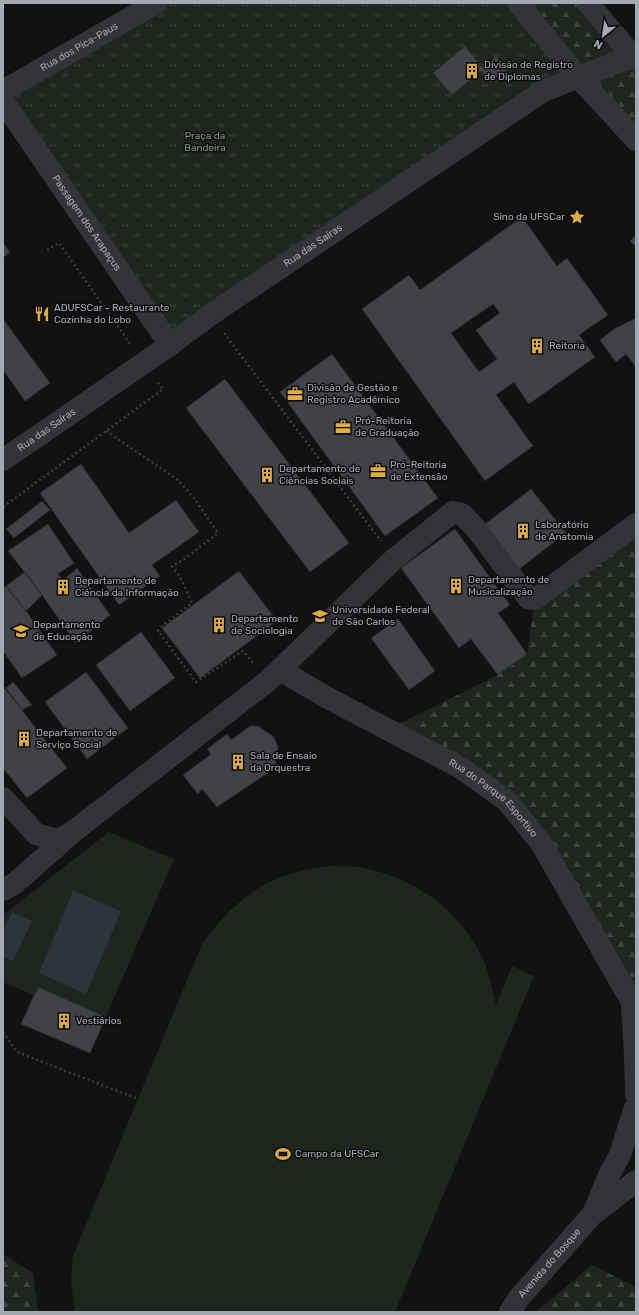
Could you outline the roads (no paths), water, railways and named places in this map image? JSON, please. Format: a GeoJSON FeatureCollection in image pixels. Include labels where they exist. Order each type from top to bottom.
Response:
{"type":"FeatureCollection","features":[{"type":"Feature","properties":{"kind":"street","name":"Rua dos Pica-Paus"},"geometry":{"type":"LineString","coordinates":[[3,91],[156,3]]}},
{"type":"Feature","properties":{"kind":"street"},"geometry":{"type":"LineString","coordinates":[[518,3],[579,78],[636,140]]}},
{"type":"Feature","properties":{"kind":"street"},"geometry":{"type":"LineString","coordinates":[[588,3],[635,57]]}},
{"type":"Feature","properties":{"kind":"street","name":"Rua das Saíras"},"geometry":{"type":"LineString","coordinates":[[6,452],[170,345],[210,315],[542,90],[635,57]]}},
{"type":"Feature","properties":{"kind":"street","name":"Passagem dos Arapaçus"},"geometry":{"type":"LineString","coordinates":[[3,101],[170,345]]}},
{"type":"Feature","properties":{"kind":"street"},"geometry":{"type":"LineString","coordinates":[[3,890],[14,884],[74,831],[275,675],[394,560],[453,512],[462,514],[478,531],[528,598],[535,599],[636,524]]}},
{"type":"Feature","properties":{"kind":"street","name":"Rua do Parque Esportivo"},"geometry":{"type":"LineString","coordinates":[[275,675],[326,697],[461,768],[507,801],[541,842],[634,1005],[635,1103]]}},
{"type":"Feature","properties":{"kind":"street"},"geometry":{"type":"LineString","coordinates":[[3,798],[36,834],[58,840],[74,831]]}},
{"type":"Feature","properties":{"kind":"street","name":"Avenida do Bosque"},"geometry":{"type":"LineString","coordinates":[[592,1215],[609,1175],[620,1155],[635,1103]]}},
{"type":"Feature","properties":{"kind":"street","name":"Avenida do Bosque"},"geometry":{"type":"LineString","coordinates":[[510,1312],[519,1298],[592,1215],[636,1181]]}},
{"type":"Feature","properties":{"kind":"place","name":"Divisão de Registro de Diplomas"},"geometry":{"type":"Point","coordinates":[472,71]}},
{"type":"Feature","properties":{"kind":"place","name":"Sino da UFSCar"},"geometry":{"type":"Point","coordinates":[577,217]}},
{"type":"Feature","properties":{"kind":"place","name":"ADUFSCar - Restaurante Cozinha do Lobo"},"geometry":{"type":"Point","coordinates":[42,314]}},
{"type":"Feature","properties":{"kind":"place","name":"Reitoria"},"geometry":{"type":"Point","coordinates":[537,346]}},
{"type":"Feature","properties":{"kind":"place","name":"Divisão de Gestão e Registro Acadêmico"},"geometry":{"type":"Point","coordinates":[295,394]}},
{"type":"Feature","properties":{"kind":"place","name":"Pró-Reitoria de Graduação"},"geometry":{"type":"Point","coordinates":[343,427]}},
{"type":"Feature","properties":{"kind":"place","name":"Pró-Reitoria de Extensão"},"geometry":{"type":"Point","coordinates":[378,471]}},
{"type":"Feature","properties":{"kind":"place","name":"Departamento de Ciências Sociais"},"geometry":{"type":"Point","coordinates":[267,475]}},
{"type":"Feature","properties":{"kind":"place","name":"Laboratório de Anatomia"},"geometry":{"type":"Point","coordinates":[523,531]}},
{"type":"Feature","properties":{"kind":"place","name":"Departamento de Musicalização"},"geometry":{"type":"Point","coordinates":[456,586]}},
{"type":"Feature","properties":{"kind":"place","name":"Departamento de Ciência da Informação"},"geometry":{"type":"Point","coordinates":[63,587]}},
{"type":"Feature","properties":{"kind":"place","name":"Universidade Federal de São Carlos"},"geometry":{"type":"Point","coordinates":[320,616]}},
{"type":"Feature","properties":{"kind":"place","name":"Departamento de Sociologia"},"geometry":{"type":"Point","coordinates":[219,625]}},
{"type":"Feature","properties":{"kind":"place","name":"Departamento de Educação"},"geometry":{"type":"Point","coordinates":[21,631]}},
{"type":"Feature","properties":{"kind":"place","name":"Departamento de Serviço Social"},"geometry":{"type":"Point","coordinates":[24,739]}},
{"type":"Feature","properties":{"kind":"place","name":"Sala de Ensaio da Orquestra"},"geometry":{"type":"Point","coordinates":[238,762]}},
{"type":"Feature","properties":{"kind":"place","name":"Vestiários"},"geometry":{"type":"Point","coordinates":[64,1021]}},
{"type":"Feature","properties":{"kind":"place","name":"Campo da UFSCar"},"geometry":{"type":"Point","coordinates":[283,1154]}},
{"type":"Feature","properties":{"kind":"park label","name":"Praça da Bandeira"},"geometry":{"type":"Point","coordinates":[205,142]}}]}
